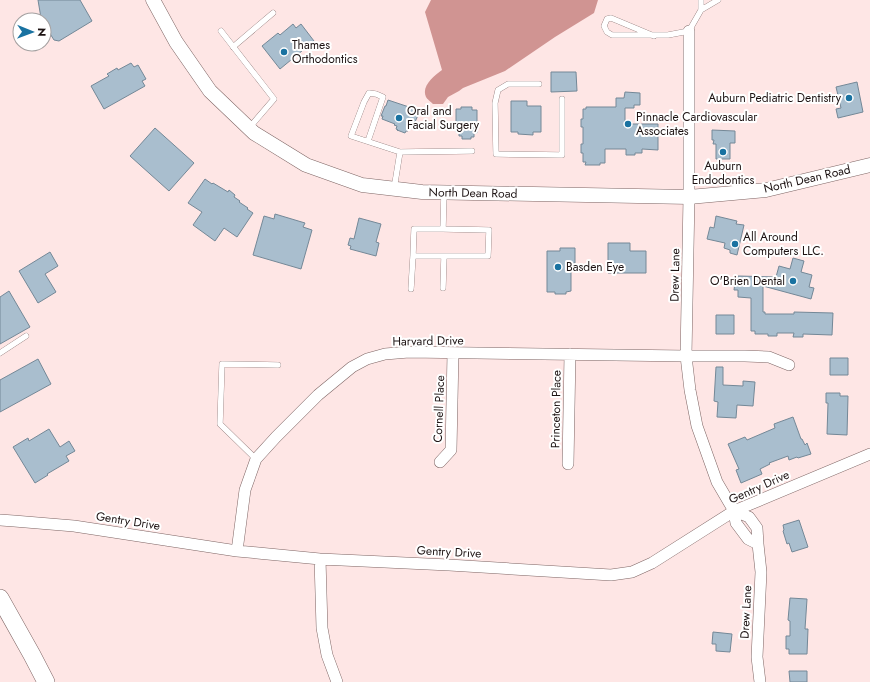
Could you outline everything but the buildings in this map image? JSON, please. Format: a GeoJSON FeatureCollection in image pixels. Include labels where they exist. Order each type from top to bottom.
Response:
{"type":"FeatureCollection","features":[{"type":"Feature","properties":{"kind":"main road"},"geometry":{"type":"LineString","coordinates":[[0,598],[46,682]]}},
{"type":"Feature","properties":{"kind":"street","name":"North Dean Road"},"geometry":{"type":"LineString","coordinates":[[153,0],[176,42],[210,91],[248,128],[306,165],[362,185],[444,193],[690,197],[766,190],[870,165]]}},
{"type":"Feature","properties":{"kind":"street","name":"Drew Lane"},"geometry":{"type":"LineString","coordinates":[[689,30],[690,197],[686,356],[690,390],[697,426],[717,482],[734,511],[736,523],[748,539],[758,544],[762,572],[757,657],[760,682]]}},
{"type":"Feature","properties":{"kind":"street","name":"Harvard Drive"},"geometry":{"type":"LineString","coordinates":[[237,551],[245,490],[256,460],[276,437],[318,395],[352,367],[367,359],[385,354],[409,352],[769,356],[789,365]]}},
{"type":"Feature","properties":{"kind":"street","name":"Cornell Place"},"geometry":{"type":"LineString","coordinates":[[440,462],[451,450],[453,353]]}},
{"type":"Feature","properties":{"kind":"street","name":"Princeton Place"},"geometry":{"type":"LineString","coordinates":[[568,464],[570,354]]}},
{"type":"Feature","properties":{"kind":"street","name":"Gentry Drive"},"geometry":{"type":"LineString","coordinates":[[0,520],[74,526],[237,551],[320,559],[611,575],[632,572],[652,563],[734,511],[870,454]]}},
{"type":"Feature","properties":{"kind":"street"},"geometry":{"type":"LineString","coordinates":[[320,559],[322,628],[327,655],[337,682]]}},
{"type":"Feature","properties":{"kind":"lane"},"geometry":{"type":"LineString","coordinates":[[701,0],[701,10]]}},
{"type":"Feature","properties":{"kind":"lane"},"geometry":{"type":"LineString","coordinates":[[654,36],[611,18],[607,19],[604,26],[607,32],[612,35],[654,36],[668,36],[689,30],[701,10],[718,0]]}},
{"type":"Feature","properties":{"kind":"lane"},"geometry":{"type":"LineString","coordinates":[[233,47],[273,13]]}},
{"type":"Feature","properties":{"kind":"lane"},"geometry":{"type":"LineString","coordinates":[[221,31],[274,99],[248,128]]}},
{"type":"Feature","properties":{"kind":"lane"},"geometry":{"type":"LineString","coordinates":[[539,84],[508,84],[498,90],[495,103],[496,154],[562,155],[562,99]]}},
{"type":"Feature","properties":{"kind":"lane"},"geometry":{"type":"LineString","coordinates":[[368,141],[383,97],[376,94],[369,94],[364,102],[351,136],[400,152],[472,151]]}},
{"type":"Feature","properties":{"kind":"lane"},"geometry":{"type":"LineString","coordinates":[[394,189],[400,152]]}},
{"type":"Feature","properties":{"kind":"lane"},"geometry":{"type":"LineString","coordinates":[[443,229],[444,193]]}},
{"type":"Feature","properties":{"kind":"lane"},"geometry":{"type":"LineString","coordinates":[[411,288],[414,229],[489,230],[488,256],[413,256]]}},
{"type":"Feature","properties":{"kind":"lane"},"geometry":{"type":"LineString","coordinates":[[443,288],[444,256]]}},
{"type":"Feature","properties":{"kind":"lane"},"geometry":{"type":"LineString","coordinates":[[0,353],[26,336]]}},
{"type":"Feature","properties":{"kind":"lane"},"geometry":{"type":"LineString","coordinates":[[256,460],[220,424],[222,364],[278,365]]}},
{"type":"Feature","properties":{"kind":"shaded area"},"geometry":{"type":"Polygon","coordinates":[[[431,0],[598,0],[594,13],[505,71],[463,88],[448,97],[443,104],[433,104],[426,97],[425,89],[435,75],[442,70],[425,12],[431,0]]]}},
{"type":"Feature","properties":{"kind":"place","name":"Thames Orthodontics"},"geometry":{"type":"Point","coordinates":[284,52]}},
{"type":"Feature","properties":{"kind":"place","name":"Auburn Pediatric Dentistry"},"geometry":{"type":"Point","coordinates":[849,98]}},
{"type":"Feature","properties":{"kind":"place","name":"Oral and Facial Surgery"},"geometry":{"type":"Point","coordinates":[399,118]}},
{"type":"Feature","properties":{"kind":"place","name":"Pinnacle Cardiovascular Associates"},"geometry":{"type":"Point","coordinates":[628,124]}},
{"type":"Feature","properties":{"kind":"place","name":"Auburn Endodontics"},"geometry":{"type":"Point","coordinates":[723,152]}},
{"type":"Feature","properties":{"kind":"place","name":"All Around Computers LLC."},"geometry":{"type":"Point","coordinates":[735,244]}},
{"type":"Feature","properties":{"kind":"place","name":"Basden Eye"},"geometry":{"type":"Point","coordinates":[558,267]}},
{"type":"Feature","properties":{"kind":"place","name":"O'Brien Dental"},"geometry":{"type":"Point","coordinates":[793,281]}}]}
